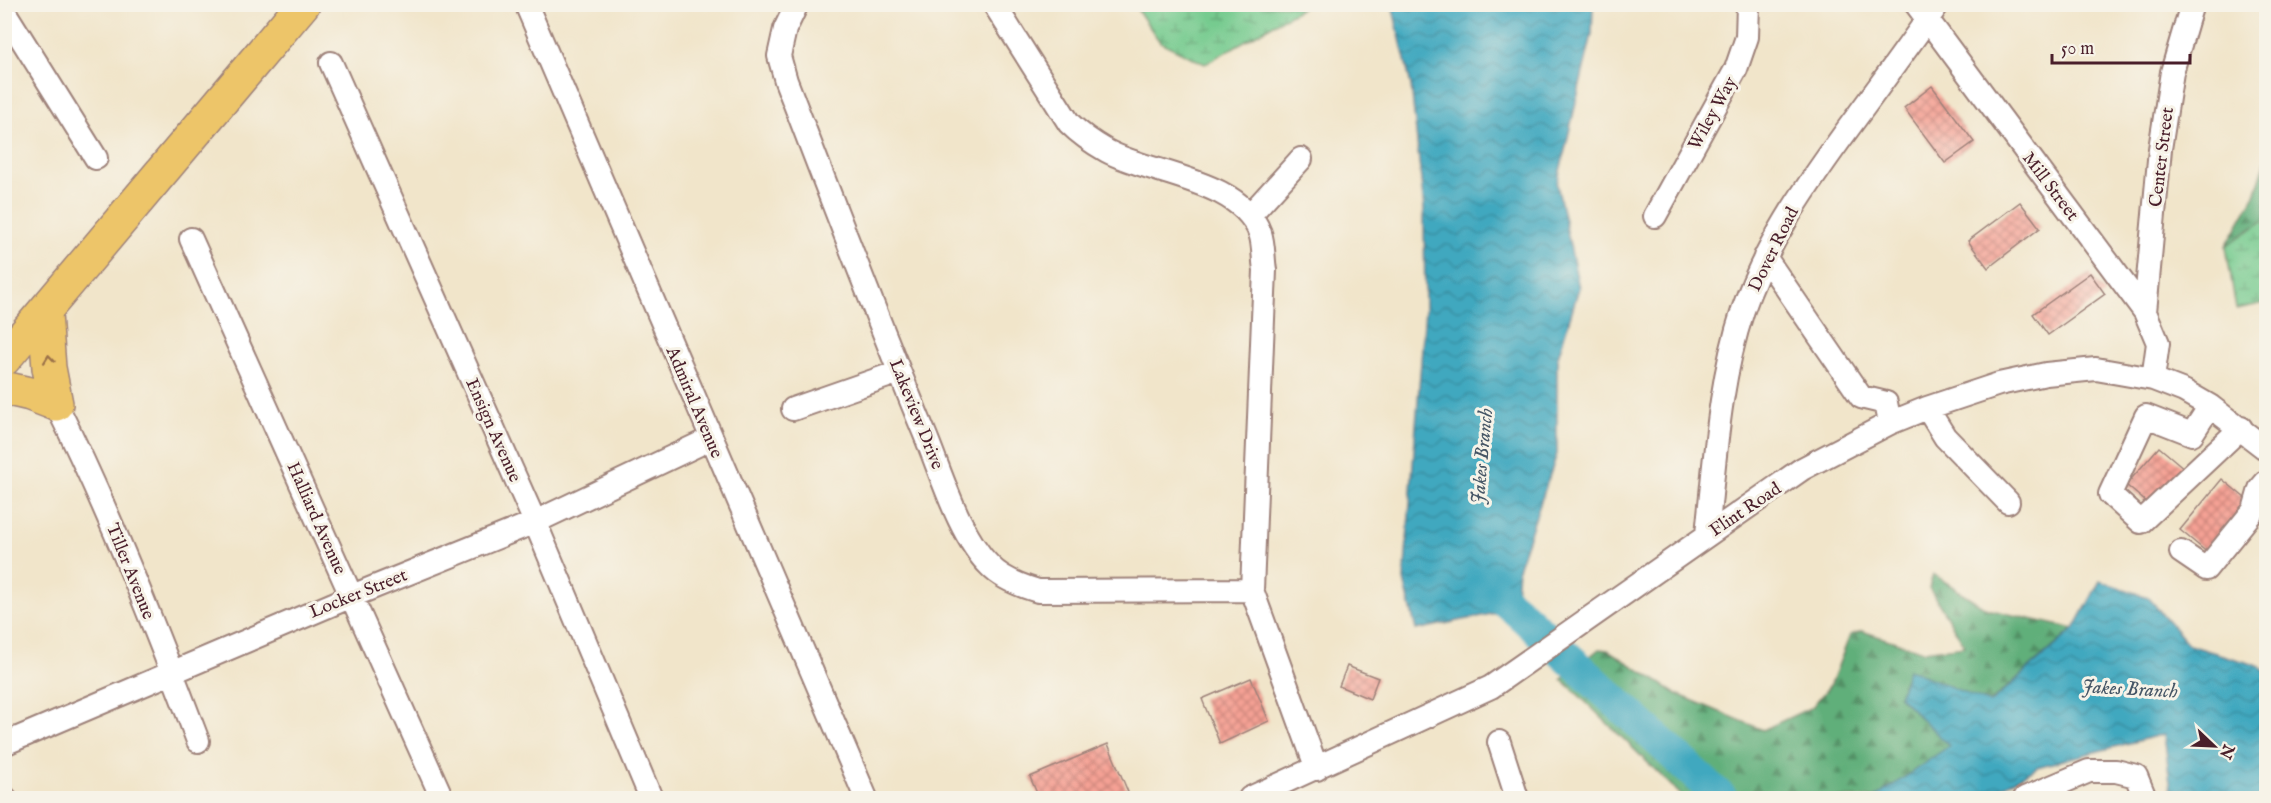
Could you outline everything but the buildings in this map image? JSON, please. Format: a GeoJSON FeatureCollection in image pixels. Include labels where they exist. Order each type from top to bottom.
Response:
{"type":"FeatureCollection","features":[{"type":"Feature","properties":{"kind":"highway"},"geometry":{"type":"LineString","coordinates":[[4,359],[45,314],[303,4]]}},
{"type":"Feature","properties":{"kind":"highway"},"geometry":{"type":"LineString","coordinates":[[4,320],[45,314]]}},
{"type":"Feature","properties":{"kind":"highway"},"geometry":{"type":"LineString","coordinates":[[45,314],[49,368],[56,404]]}},
{"type":"Feature","properties":{"kind":"highway"},"geometry":{"type":"LineString","coordinates":[[4,388],[30,394],[56,404]]}},
{"type":"Feature","properties":{"kind":"street","name":"Admiral Avenue"},"geometry":{"type":"LineString","coordinates":[[526,4],[710,439],[866,798]]}},
{"type":"Feature","properties":{"kind":"street","name":"Lakeview Drive"},"geometry":{"type":"LineString","coordinates":[[797,4],[785,29],[779,56],[786,81],[899,372],[962,524],[976,550],[991,568],[1018,585],[1038,591],[1252,590]]}},
{"type":"Feature","properties":{"kind":"street"},"geometry":{"type":"LineString","coordinates":[[994,4],[1070,123],[1079,132],[1108,151],[1202,183],[1239,204],[1250,214],[1261,234],[1265,270],[1252,590],[1317,769]]}},
{"type":"Feature","properties":{"kind":"street","name":"Wiley Way"},"geometry":{"type":"LineString","coordinates":[[1655,216],[1736,69],[1747,37],[1748,4]]}},
{"type":"Feature","properties":{"kind":"street","name":"Center Street"},"geometry":{"type":"LineString","coordinates":[[2145,312],[2162,138],[2172,72],[2192,4]]}},
{"type":"Feature","properties":{"kind":"street","name":"Mill Street"},"geometry":{"type":"LineString","coordinates":[[1927,10],[2145,312],[2158,343],[2153,379]]}},
{"type":"Feature","properties":{"kind":"street","name":"Dover Road"},"geometry":{"type":"LineString","coordinates":[[1707,534],[1718,429],[1728,368],[1743,310],[1765,257],[1795,202],[1927,10]]}},
{"type":"Feature","properties":{"kind":"street"},"geometry":{"type":"LineString","coordinates":[[4,11],[96,158]]}},
{"type":"Feature","properties":{"kind":"street","name":"Ensign Avenue"},"geometry":{"type":"LineString","coordinates":[[331,63],[535,522],[651,798]]}},
{"type":"Feature","properties":{"kind":"street"},"geometry":{"type":"LineString","coordinates":[[1250,214],[1301,159]]}},
{"type":"Feature","properties":{"kind":"street","name":"Halliard Avenue"},"geometry":{"type":"LineString","coordinates":[[190,238],[442,798]]}},
{"type":"Feature","properties":{"kind":"street"},"geometry":{"type":"LineString","coordinates":[[1765,257],[1861,397],[1886,403],[1890,423]]}},
{"type":"Feature","properties":{"kind":"street","name":"Flint Road"},"geometry":{"type":"LineString","coordinates":[[1250,798],[1491,687],[1802,469],[1890,423],[1927,408],[1999,384],[2046,374],[2096,369],[2153,379],[2184,391],[2210,406],[2266,449]]}},
{"type":"Feature","properties":{"kind":"street"},"geometry":{"type":"LineString","coordinates":[[793,409],[899,372]]}},
{"type":"Feature","properties":{"kind":"street","name":"Tiller Avenue"},"geometry":{"type":"LineString","coordinates":[[56,404],[91,474],[198,741]]}},
{"type":"Feature","properties":{"kind":"street"},"geometry":{"type":"LineString","coordinates":[[2192,434],[2210,406]]}},
{"type":"Feature","properties":{"kind":"street"},"geometry":{"type":"LineString","coordinates":[[1927,408],[1954,448],[2008,502]]}},
{"type":"Feature","properties":{"kind":"street"},"geometry":{"type":"LineString","coordinates":[[2217,452],[2192,434],[2146,416],[2110,494],[2141,522],[2217,452],[2241,428]]}},
{"type":"Feature","properties":{"kind":"street","name":"Locker Street"},"geometry":{"type":"LineString","coordinates":[[4,744],[352,596],[535,522],[710,439]]}},
{"type":"Feature","properties":{"kind":"street"},"geometry":{"type":"LineString","coordinates":[[2181,552],[2206,569],[2254,510],[2260,489],[2266,482]]}},
{"type":"Feature","properties":{"kind":"street"},"geometry":{"type":"LineString","coordinates":[[1499,742],[1517,798]]}},
{"type":"Feature","properties":{"kind":"street"},"geometry":{"type":"LineString","coordinates":[[2025,798],[2089,771],[2116,771],[2136,776],[2145,798]]}},
{"type":"Feature","properties":{"kind":"green space"},"geometry":{"type":"Polygon","coordinates":[[[1134,5],[1307,5],[1205,64],[1160,42],[1134,5]]]}},
{"type":"Feature","properties":{"kind":"green space"},"geometry":{"type":"Polygon","coordinates":[[[2266,160],[2266,219],[2226,246],[2255,195],[2266,160]]]}},
{"type":"Feature","properties":{"kind":"green space"},"geometry":{"type":"Polygon","coordinates":[[[2266,219],[2266,303],[2236,309],[2226,246],[2266,219]]]}},
{"type":"Feature","properties":{"kind":"green space"},"geometry":{"type":"Polygon","coordinates":[[[1933,574],[1987,609],[2074,629],[1989,703],[1899,696],[1950,746],[1875,798],[1684,798],[1562,679],[1599,649],[1608,650],[1677,694],[1763,730],[1812,707],[1831,684],[1850,635],[1862,631],[1923,651],[1965,646],[1929,588],[1933,574]]]}},
{"type":"Feature","properties":{"kind":"water"},"geometry":{"type":"Polygon","coordinates":[[[1392,5],[1593,5],[1592,34],[1557,184],[1579,288],[1557,360],[1557,454],[1518,569],[1515,609],[1416,630],[1404,580],[1425,310],[1424,209],[1411,85],[1392,5]]]}},
{"type":"Feature","properties":{"kind":"water"},"geometry":{"type":"Polygon","coordinates":[[[2100,581],[2148,597],[2189,645],[2259,666],[2266,672],[2266,798],[2172,798],[2164,734],[2037,767],[1983,798],[1875,798],[1949,746],[1899,696],[1908,669],[1990,703],[2074,629],[2100,581]]]}},
{"type":"Feature","properties":{"kind":"waterway","name":"Jakes Branch"},"geometry":{"type":"LineString","coordinates":[[1481,581],[1515,609],[1721,798]]}}]}
